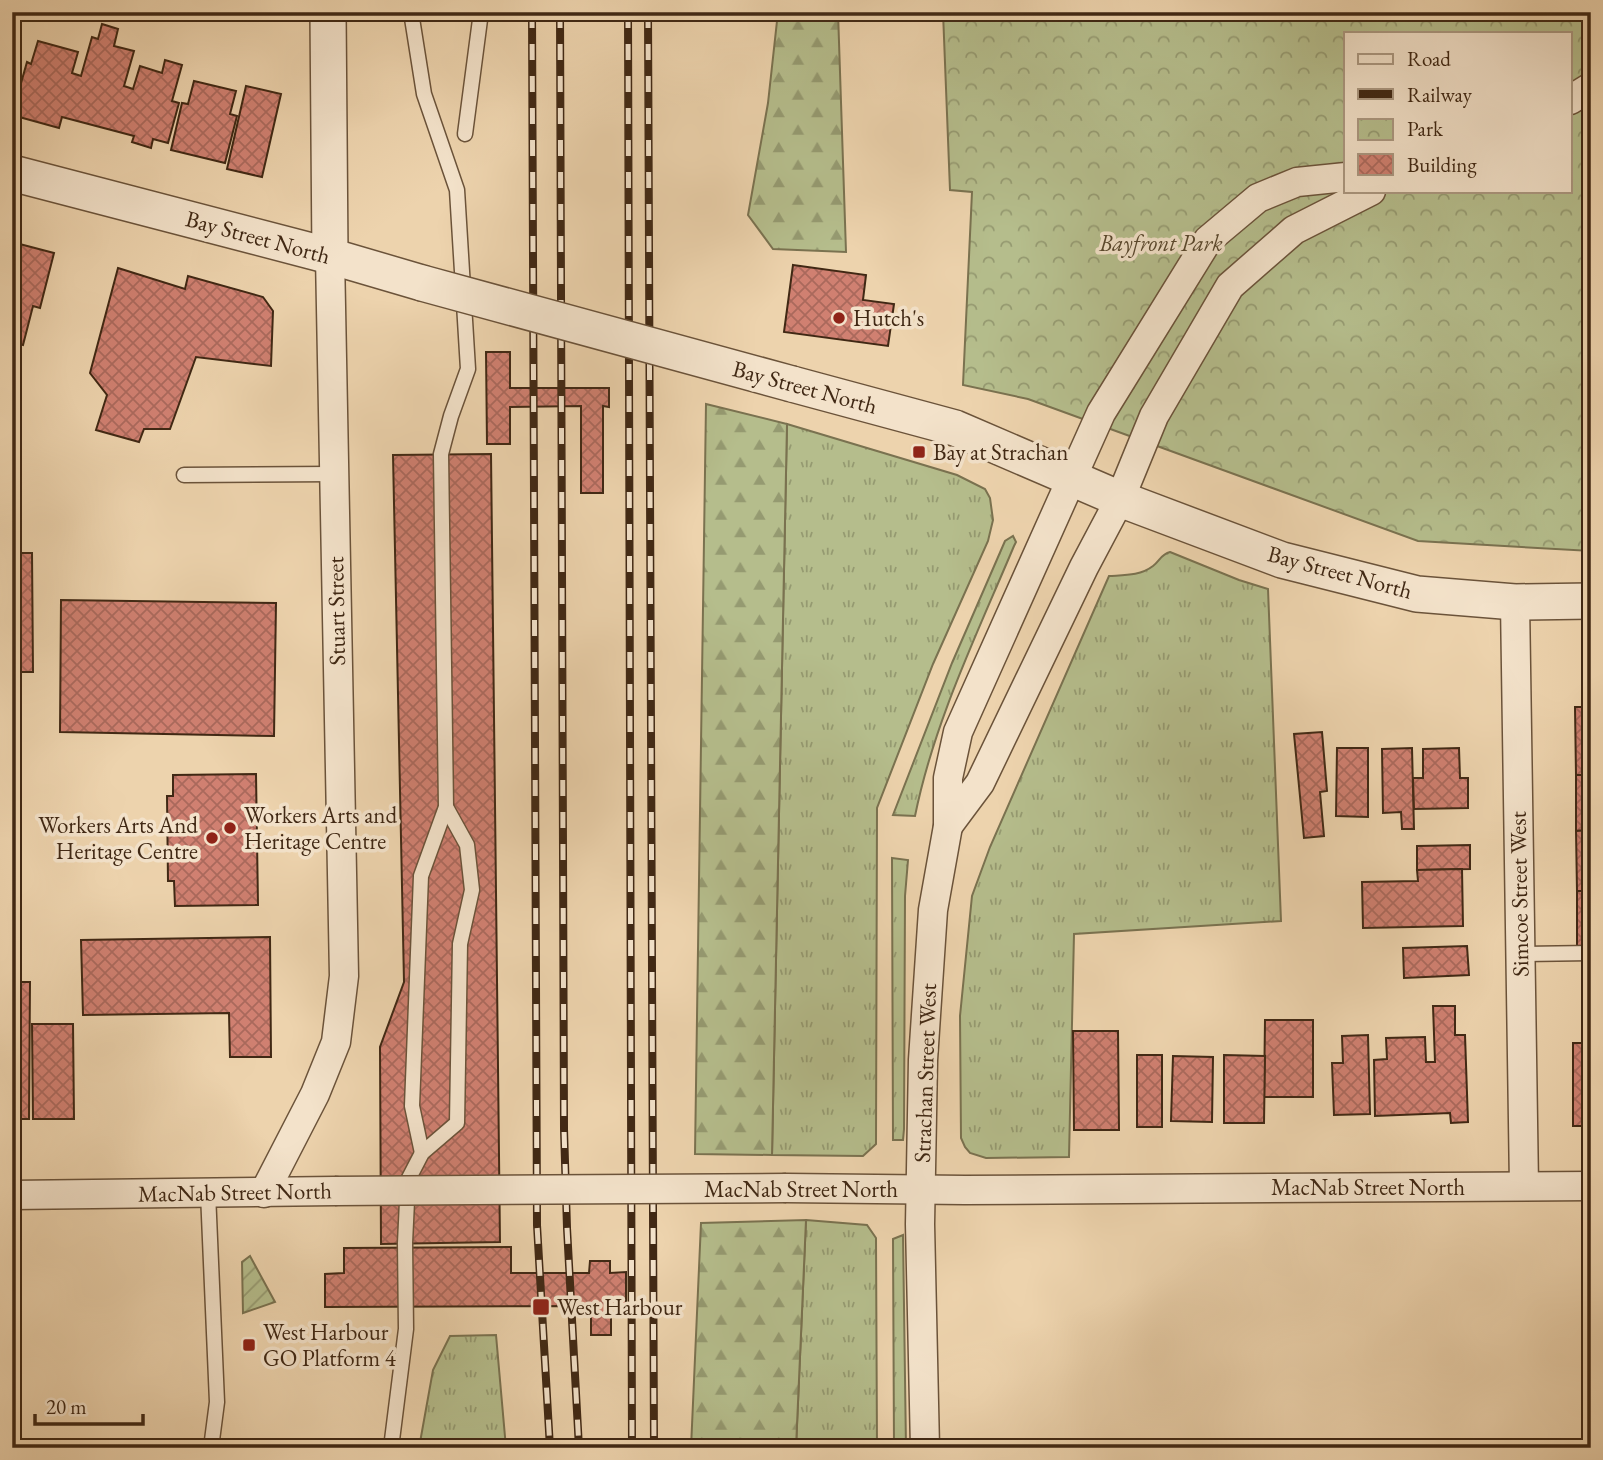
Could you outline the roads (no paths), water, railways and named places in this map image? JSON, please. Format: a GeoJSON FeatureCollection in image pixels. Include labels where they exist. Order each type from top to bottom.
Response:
{"type":"FeatureCollection","features":[{"type":"Feature","properties":{"kind":"street","name":"Stuart Street"},"geometry":{"type":"LineString","coordinates":[[264,1193],[315,1094],[336,1042],[344,976],[328,12]]}},
{"type":"Feature","properties":{"kind":"street"},"geometry":{"type":"LineString","coordinates":[[1572,99],[1591,87]]}},
{"type":"Feature","properties":{"kind":"street","name":"Bay Street North"},"geometry":{"type":"LineString","coordinates":[[12,173],[330,256],[955,428],[1120,499],[1282,560],[1417,594],[1515,602],[1591,601]]}},
{"type":"Feature","properties":{"kind":"street","name":"Strachan Street West"},"geometry":{"type":"LineString","coordinates":[[925,1448],[923,1060],[932,924],[948,826],[948,778],[958,732],[1101,413],[1208,240],[1258,198],[1297,182],[1344,177]]}},
{"type":"Feature","properties":{"kind":"street","name":"Strachan Street West"},"geometry":{"type":"LineString","coordinates":[[948,826],[980,783],[1084,567],[1120,499],[1154,416],[1230,286],[1294,230],[1369,192]]}},
{"type":"Feature","properties":{"kind":"street","name":"Simcoe Street West"},"geometry":{"type":"LineString","coordinates":[[1515,602],[1524,1186]]}},
{"type":"Feature","properties":{"kind":"street","name":"MacNab Street North"},"geometry":{"type":"LineString","coordinates":[[12,1195],[786,1188],[922,1190],[1591,1186]]}},
{"type":"Feature","properties":{"kind":"lane"},"geometry":{"type":"LineString","coordinates":[[411,12],[424,94],[457,190],[468,369],[441,454],[446,807],[421,876],[412,1106],[422,1153]]}},
{"type":"Feature","properties":{"kind":"lane"},"geometry":{"type":"LineString","coordinates":[[466,134],[481,12]]}},
{"type":"Feature","properties":{"kind":"lane"},"geometry":{"type":"LineString","coordinates":[[184,475],[334,474]]}},
{"type":"Feature","properties":{"kind":"lane"},"geometry":{"type":"LineString","coordinates":[[391,1448],[406,1329],[405,1243],[408,1180],[422,1153],[457,1123],[460,944],[472,890],[467,845],[446,807]]}},
{"type":"Feature","properties":{"kind":"lane"},"geometry":{"type":"LineString","coordinates":[[1520,954],[1591,953]]}},
{"type":"Feature","properties":{"kind":"lane"},"geometry":{"type":"LineString","coordinates":[[208,1193],[217,1402],[211,1448]]}},
{"type":"Feature","properties":{"kind":"railway"},"geometry":{"type":"LineString","coordinates":[[532,12],[537,1225],[550,1448]]}},
{"type":"Feature","properties":{"kind":"railway"},"geometry":{"type":"LineString","coordinates":[[560,12],[564,1129],[579,1448]]}},
{"type":"Feature","properties":{"kind":"railway"},"geometry":{"type":"LineString","coordinates":[[628,12],[632,1448]]}},
{"type":"Feature","properties":{"kind":"railway"},"geometry":{"type":"LineString","coordinates":[[648,12],[654,1448]]}},
{"type":"Feature","properties":{"kind":"place","name":"Hutch's"},"geometry":{"type":"Point","coordinates":[839,318]}},
{"type":"Feature","properties":{"kind":"place","name":"Bay at Strachan"},"geometry":{"type":"Point","coordinates":[919,452]}},
{"type":"Feature","properties":{"kind":"place","name":"Workers Arts and Heritage Centre"},"geometry":{"type":"Point","coordinates":[230,828]}},
{"type":"Feature","properties":{"kind":"place","name":"Workers Arts And Heritage Centre"},"geometry":{"type":"Point","coordinates":[212,838]}},
{"type":"Feature","properties":{"kind":"place","name":"West Harbour"},"geometry":{"type":"Point","coordinates":[541,1307]}},
{"type":"Feature","properties":{"kind":"place","name":"West Harbour GO Platform 4"},"geometry":{"type":"Point","coordinates":[249,1345]}},
{"type":"Feature","properties":{"kind":"park label","name":"Bayfront Park"},"geometry":{"type":"Point","coordinates":[1161,243]}}]}
